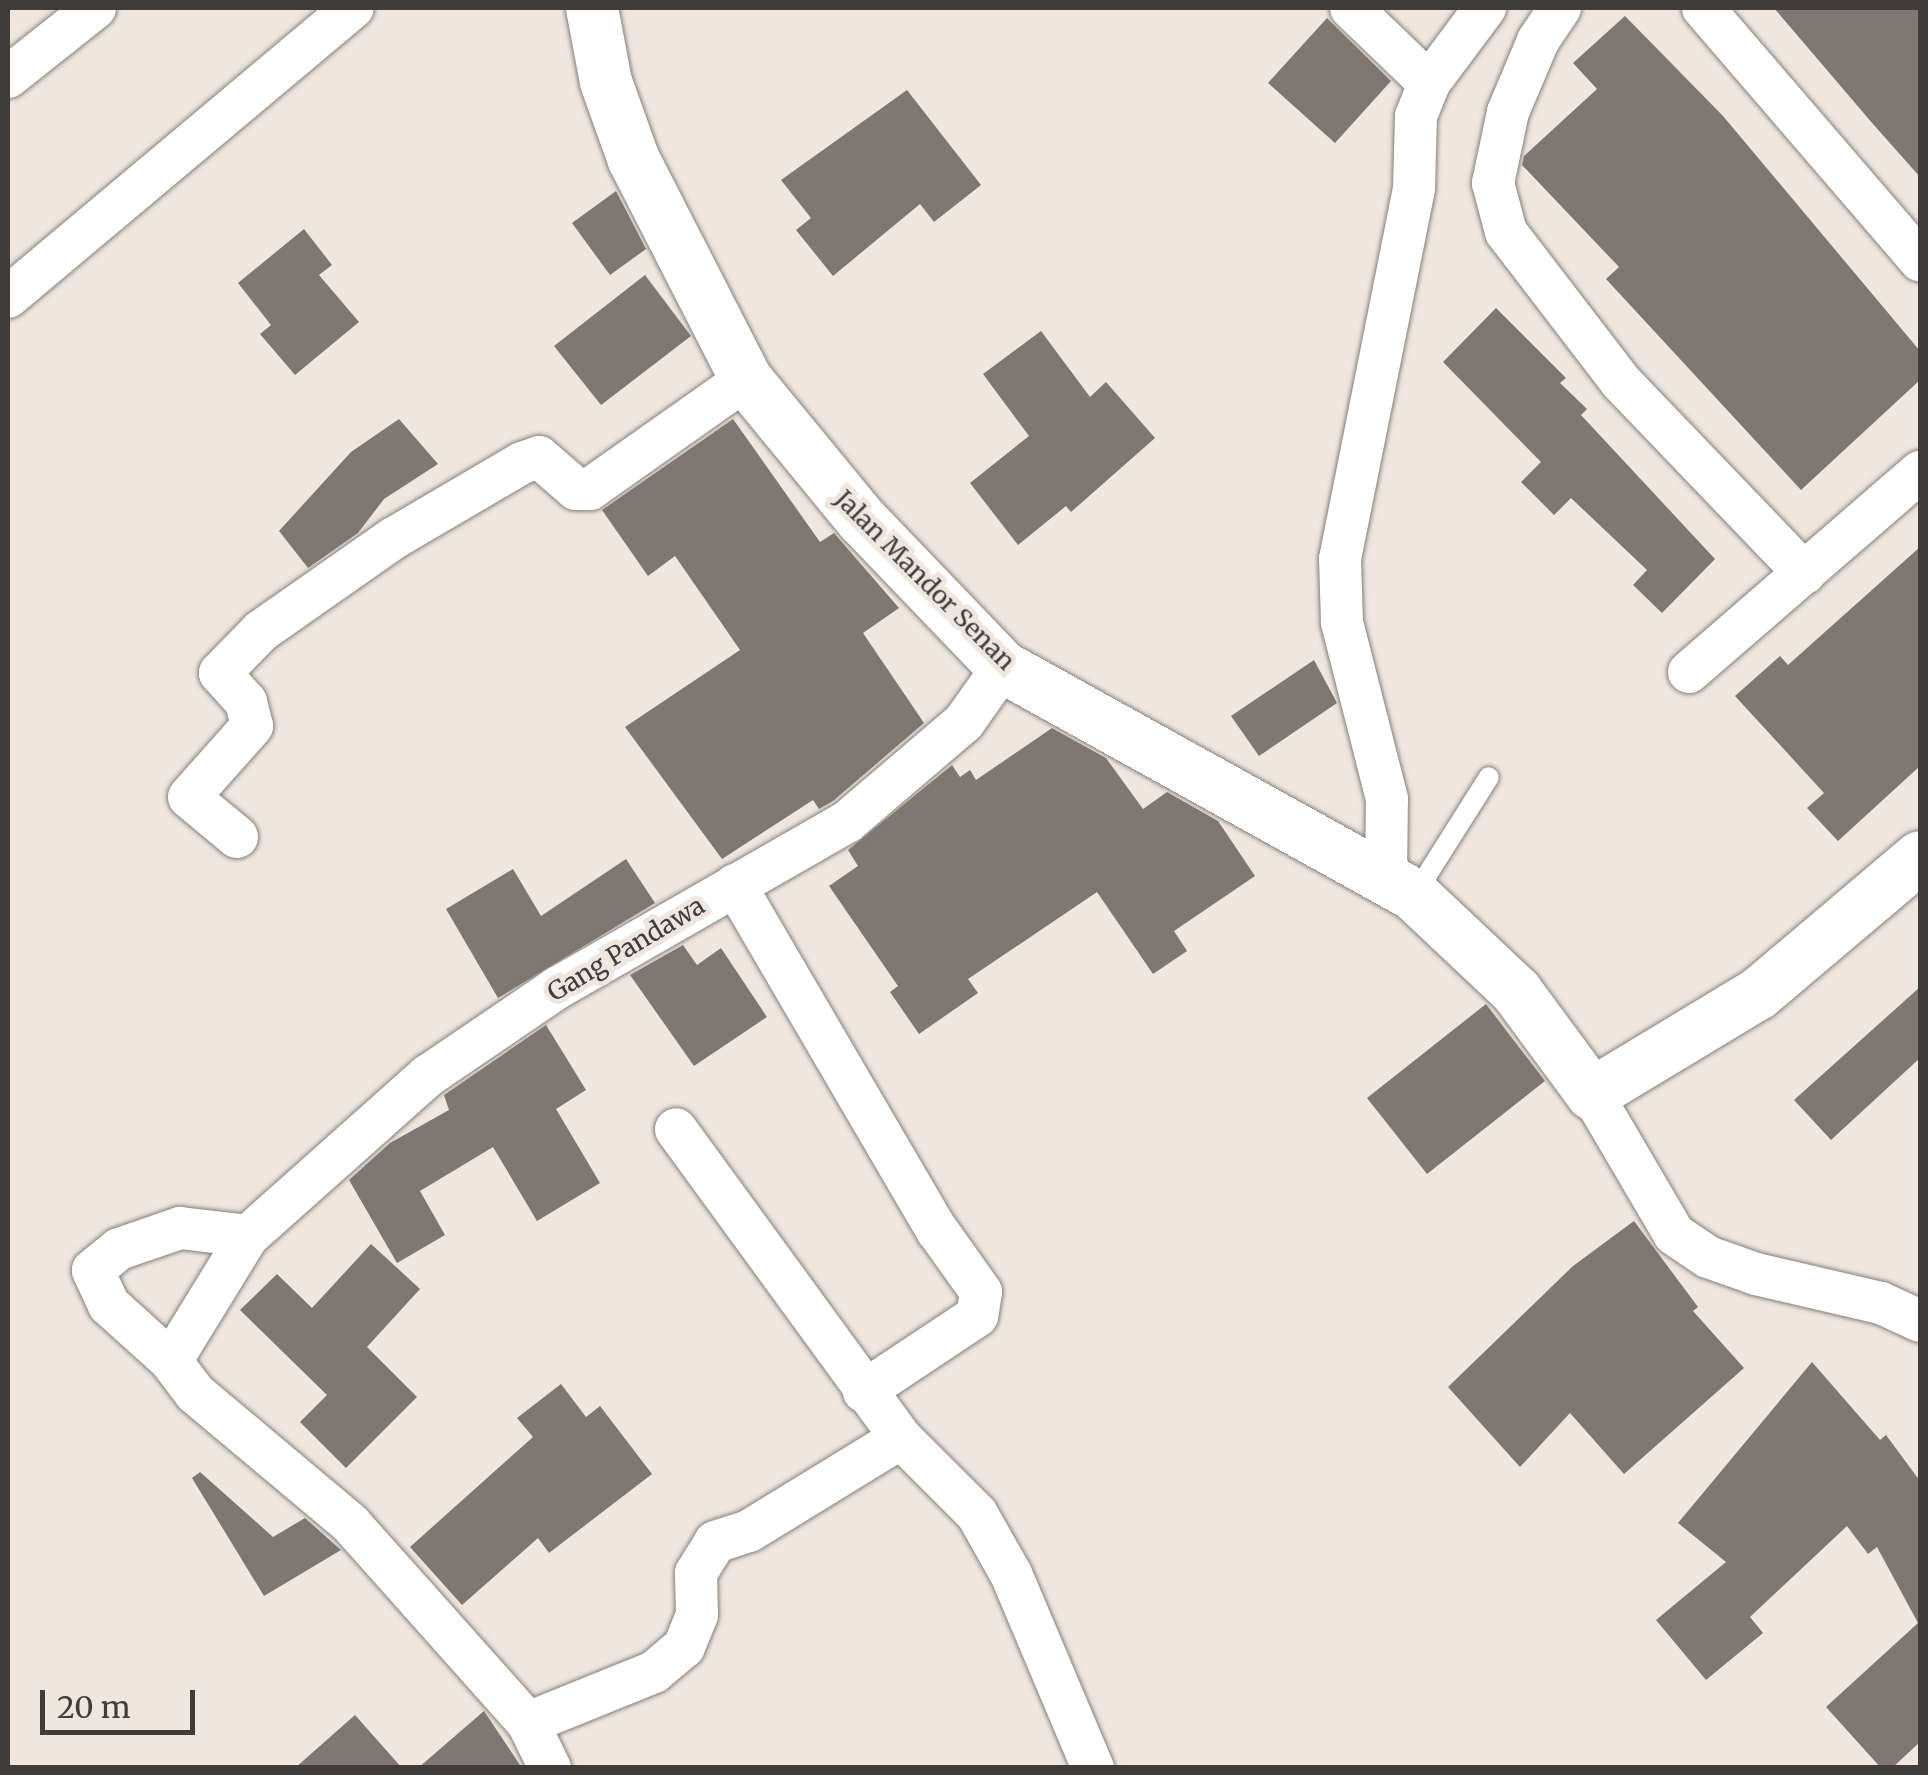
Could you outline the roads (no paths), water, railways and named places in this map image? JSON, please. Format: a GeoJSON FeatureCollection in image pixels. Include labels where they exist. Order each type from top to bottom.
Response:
{"type":"FeatureCollection","features":[{"type":"Feature","properties":{"kind":"street"},"geometry":{"type":"LineString","coordinates":[[8,77],[96,8]]}},
{"type":"Feature","properties":{"kind":"street"},"geometry":{"type":"LineString","coordinates":[[8,297],[353,8]]}},
{"type":"Feature","properties":{"kind":"street","name":"Jalan Mandor Senan"},"geometry":{"type":"LineString","coordinates":[[592,8],[606,82],[634,160],[746,379],[862,520],[1003,667],[1400,886],[1516,990],[1592,1094],[1674,1234],[1708,1257],[1756,1274],[1882,1303],[1920,1320]]}},
{"type":"Feature","properties":{"kind":"street"},"geometry":{"type":"LineString","coordinates":[[1351,8],[1429,83]]}},
{"type":"Feature","properties":{"kind":"street"},"geometry":{"type":"LineString","coordinates":[[1400,886],[1387,799],[1342,622],[1340,559],[1414,188],[1416,116],[1429,83],[1485,8]]}},
{"type":"Feature","properties":{"kind":"street"},"geometry":{"type":"LineString","coordinates":[[1560,8],[1538,41],[1508,112],[1493,183],[1506,232],[1621,382],[1804,573]]}},
{"type":"Feature","properties":{"kind":"street"},"geometry":{"type":"LineString","coordinates":[[1702,8],[1920,260]]}},
{"type":"Feature","properties":{"kind":"street"},"geometry":{"type":"LineString","coordinates":[[237,837],[189,797],[252,726],[246,702],[220,673],[261,631],[394,538],[522,462],[539,457],[576,489],[590,490],[746,379]]}},
{"type":"Feature","properties":{"kind":"street"},"geometry":{"type":"LineString","coordinates":[[1690,672],[1920,472]]}},
{"type":"Feature","properties":{"kind":"street","name":"Gang Pandawa"},"geometry":{"type":"LineString","coordinates":[[171,1362],[248,1236],[430,1075],[558,988],[847,822],[906,777],[964,722],[1003,667]]}},
{"type":"Feature","properties":{"kind":"street"},"geometry":{"type":"LineString","coordinates":[[1592,1094],[1758,994],[1920,856]]}},
{"type":"Feature","properties":{"kind":"street"},"geometry":{"type":"LineString","coordinates":[[735,884],[937,1230],[982,1292],[977,1316],[864,1390]]}},
{"type":"Feature","properties":{"kind":"street"},"geometry":{"type":"LineString","coordinates":[[676,1129],[900,1438],[977,1514],[1011,1574],[1093,1768]]}},
{"type":"Feature","properties":{"kind":"street"},"geometry":{"type":"LineString","coordinates":[[248,1236],[180,1228],[119,1248],[93,1270],[108,1305],[171,1362],[195,1393],[351,1524],[528,1723],[550,1768]]}},
{"type":"Feature","properties":{"kind":"street"},"geometry":{"type":"LineString","coordinates":[[528,1723],[654,1672],[684,1647],[696,1615],[696,1573],[715,1542],[749,1530],[900,1438]]}},
{"type":"Feature","properties":{"kind":"lane"},"geometry":{"type":"LineString","coordinates":[[1400,886],[1490,778]]}}]}
